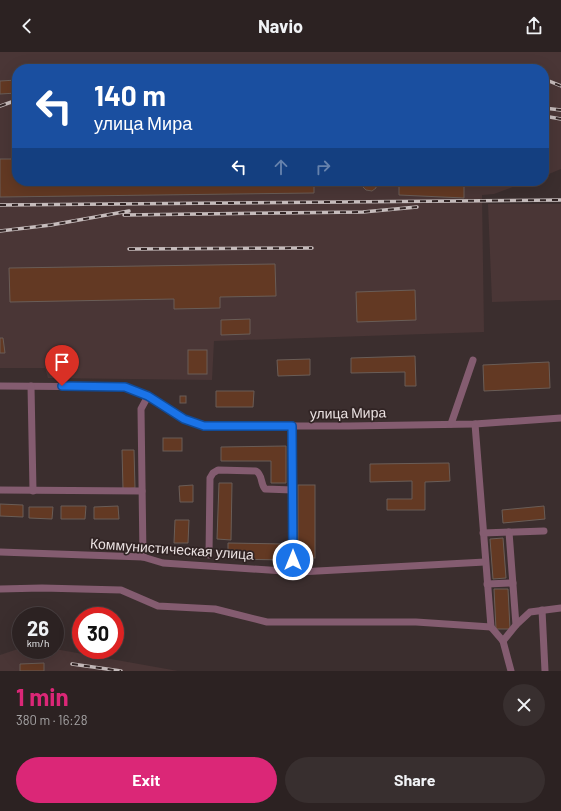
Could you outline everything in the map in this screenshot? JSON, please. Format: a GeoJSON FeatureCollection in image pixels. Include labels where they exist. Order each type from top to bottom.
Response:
{"type":"FeatureCollection","features":[{"type":"Feature","properties":{"kind":"street"},"geometry":{"type":"LineString","coordinates":[[451,424],[473,360]]}},
{"type":"Feature","properties":{"kind":"street","name":"улица Мира"},"geometry":{"type":"LineString","coordinates":[[0,386],[125,387],[148,396],[184,419],[204,426],[475,424],[561,418]]}},
{"type":"Feature","properties":{"kind":"street"},"geometry":{"type":"LineString","coordinates":[[31,386],[33,490]]}},
{"type":"Feature","properties":{"kind":"street"},"geometry":{"type":"LineString","coordinates":[[143,557],[141,409],[148,396]]}},
{"type":"Feature","properties":{"kind":"street"},"geometry":{"type":"LineString","coordinates":[[475,424],[491,627],[503,641],[511,671]]}},
{"type":"Feature","properties":{"kind":"street"},"geometry":{"type":"LineString","coordinates":[[292,426],[293,560]]}},
{"type":"Feature","properties":{"kind":"street"},"geometry":{"type":"LineString","coordinates":[[209,555],[210,478],[212,473],[218,470],[256,471],[261,476],[262,485],[265,488],[292,490]]}},
{"type":"Feature","properties":{"kind":"street"},"geometry":{"type":"LineString","coordinates":[[0,490],[142,491]]}},
{"type":"Feature","properties":{"kind":"street"},"geometry":{"type":"LineString","coordinates":[[483,533],[544,531]]}},
{"type":"Feature","properties":{"kind":"street"},"geometry":{"type":"LineString","coordinates":[[509,532],[516,625]]}},
{"type":"Feature","properties":{"kind":"street","name":"Коммунистическая улица"},"geometry":{"type":"LineString","coordinates":[[0,552],[143,557],[163,563],[299,572],[485,562]]}},
{"type":"Feature","properties":{"kind":"street"},"geometry":{"type":"LineString","coordinates":[[487,584],[513,583]]}},
{"type":"Feature","properties":{"kind":"street"},"geometry":{"type":"LineString","coordinates":[[0,588],[121,590],[158,606],[215,609],[267,622],[416,622],[491,627]]}},
{"type":"Feature","properties":{"kind":"street"},"geometry":{"type":"LineString","coordinates":[[503,641],[516,625],[530,612],[561,608]]}},
{"type":"Feature","properties":{"kind":"street"},"geometry":{"type":"LineString","coordinates":[[542,610],[545,671]]}},
{"type":"Feature","properties":{"kind":"shaded area"},"geometry":{"type":"Polygon","coordinates":[[[0,52],[561,52],[561,169],[549,174],[549,64],[12,64],[12,186],[516,186],[494,194],[482,195],[484,332],[214,341],[212,380],[48,378],[45,368],[0,368],[0,52]]]}},
{"type":"Feature","properties":{"kind":"shaded area"},"geometry":{"type":"Polygon","coordinates":[[[488,204],[561,204],[561,300],[492,302],[488,204]]]}},
{"type":"Feature","properties":{"kind":"shaded area"},"geometry":{"type":"Polygon","coordinates":[[[12,651],[12,659],[64,659],[64,651],[72,652],[72,659],[111,659],[178,671],[0,671],[0,655],[12,651]]]}},
{"type":"Feature","properties":{"kind":"building"},"geometry":{"type":"Polygon","coordinates":[[[12,80],[12,93],[0,94],[0,81],[12,80]]]}},
{"type":"Feature","properties":{"kind":"building"},"geometry":{"type":"Polygon","coordinates":[[[0,159],[12,159],[12,186],[314,186],[314,193],[0,197],[0,159]]]}},
{"type":"Feature","properties":{"kind":"building"},"geometry":{"type":"Polygon","coordinates":[[[376,186],[376,188],[372,191],[366,190],[363,187],[376,186]]]}},
{"type":"Feature","properties":{"kind":"building"},"geometry":{"type":"Polygon","coordinates":[[[399,186],[464,186],[464,198],[399,195],[399,186]]]}},
{"type":"Feature","properties":{"kind":"building"},"geometry":{"type":"Polygon","coordinates":[[[275,264],[276,296],[220,297],[220,308],[174,309],[174,299],[10,302],[9,268],[275,264]]]}},
{"type":"Feature","properties":{"kind":"building"},"geometry":{"type":"Polygon","coordinates":[[[415,290],[416,320],[357,322],[356,292],[415,290]]]}},
{"type":"Feature","properties":{"kind":"building"},"geometry":{"type":"Polygon","coordinates":[[[250,319],[250,334],[221,335],[221,320],[250,319]]]}},
{"type":"Feature","properties":{"kind":"building"},"geometry":{"type":"Polygon","coordinates":[[[0,338],[3,338],[5,353],[0,353],[0,338]]]}},
{"type":"Feature","properties":{"kind":"building"},"geometry":{"type":"Polygon","coordinates":[[[188,350],[207,350],[207,374],[188,374],[188,350]]]}},
{"type":"Feature","properties":{"kind":"building"},"geometry":{"type":"Polygon","coordinates":[[[415,356],[416,386],[405,386],[405,372],[351,373],[351,358],[415,356]]]}},
{"type":"Feature","properties":{"kind":"building"},"geometry":{"type":"Polygon","coordinates":[[[310,359],[310,375],[278,376],[277,360],[310,359]]]}},
{"type":"Feature","properties":{"kind":"building"},"geometry":{"type":"Polygon","coordinates":[[[549,362],[550,388],[484,391],[483,365],[549,362]]]}},
{"type":"Feature","properties":{"kind":"building"},"geometry":{"type":"Polygon","coordinates":[[[216,391],[254,391],[253,407],[216,407],[216,391]]]}},
{"type":"Feature","properties":{"kind":"building"},"geometry":{"type":"Polygon","coordinates":[[[180,396],[186,396],[186,403],[180,403],[180,396]]]}},
{"type":"Feature","properties":{"kind":"building"},"geometry":{"type":"Polygon","coordinates":[[[163,438],[182,438],[182,451],[163,451],[163,438]]]}},
{"type":"Feature","properties":{"kind":"building"},"geometry":{"type":"Polygon","coordinates":[[[286,446],[286,483],[271,483],[271,461],[221,461],[221,447],[286,446]]]}},
{"type":"Feature","properties":{"kind":"building"},"geometry":{"type":"Polygon","coordinates":[[[122,450],[134,450],[135,488],[123,489],[122,450]]]}},
{"type":"Feature","properties":{"kind":"building"},"geometry":{"type":"Polygon","coordinates":[[[449,463],[450,481],[425,482],[425,510],[387,510],[387,499],[412,499],[412,481],[370,482],[370,464],[449,463]]]}},
{"type":"Feature","properties":{"kind":"building"},"geometry":{"type":"Polygon","coordinates":[[[219,483],[232,483],[231,540],[217,539],[219,483]]]}},
{"type":"Feature","properties":{"kind":"building"},"geometry":{"type":"Polygon","coordinates":[[[193,485],[193,502],[180,502],[179,486],[193,485]]]}},
{"type":"Feature","properties":{"kind":"building"},"geometry":{"type":"Polygon","coordinates":[[[298,485],[315,485],[315,558],[298,558],[298,485]]]}},
{"type":"Feature","properties":{"kind":"building"},"geometry":{"type":"Polygon","coordinates":[[[0,504],[23,505],[23,517],[0,516],[0,504]]]}},
{"type":"Feature","properties":{"kind":"building"},"geometry":{"type":"Polygon","coordinates":[[[61,506],[86,506],[85,519],[61,519],[61,506]]]}},
{"type":"Feature","properties":{"kind":"building"},"geometry":{"type":"Polygon","coordinates":[[[118,506],[119,519],[94,519],[94,507],[118,506]]]}},
{"type":"Feature","properties":{"kind":"building"},"geometry":{"type":"Polygon","coordinates":[[[544,506],[545,519],[503,523],[502,510],[544,506]]]}},
{"type":"Feature","properties":{"kind":"building"},"geometry":{"type":"Polygon","coordinates":[[[29,507],[53,507],[52,519],[29,518],[29,507]]]}},
{"type":"Feature","properties":{"kind":"building"},"geometry":{"type":"Polygon","coordinates":[[[175,520],[189,520],[188,543],[174,543],[175,520]]]}},
{"type":"Feature","properties":{"kind":"building"},"geometry":{"type":"Polygon","coordinates":[[[503,538],[506,578],[493,579],[490,539],[503,538]]]}},
{"type":"Feature","properties":{"kind":"building"},"geometry":{"type":"Polygon","coordinates":[[[228,543],[286,544],[286,560],[228,559],[228,543]]]}},
{"type":"Feature","properties":{"kind":"building"},"geometry":{"type":"Polygon","coordinates":[[[494,589],[508,589],[510,629],[496,629],[494,589]]]}},
{"type":"Feature","properties":{"kind":"building"},"geometry":{"type":"Polygon","coordinates":[[[44,663],[44,671],[20,671],[20,664],[44,663]]]}},
{"type":"Feature","properties":{"kind":"railway"},"geometry":{"type":"LineString","coordinates":[[549,81],[561,86]]}},
{"type":"Feature","properties":{"kind":"railway"},"geometry":{"type":"LineString","coordinates":[[0,106],[12,102]]}},
{"type":"Feature","properties":{"kind":"railway"},"geometry":{"type":"LineString","coordinates":[[549,109],[561,110]]}},
{"type":"Feature","properties":{"kind":"railway"},"geometry":{"type":"LineString","coordinates":[[549,117],[561,119]]}},
{"type":"Feature","properties":{"kind":"railway"},"geometry":{"type":"LineString","coordinates":[[0,205],[561,200]]}},
{"type":"Feature","properties":{"kind":"railway"},"geometry":{"type":"LineString","coordinates":[[124,215],[363,212],[417,207]]}},
{"type":"Feature","properties":{"kind":"railway"},"geometry":{"type":"LineString","coordinates":[[0,231],[51,225],[129,211]]}},
{"type":"Feature","properties":{"kind":"railway"},"geometry":{"type":"LineString","coordinates":[[129,249],[312,248]]}},
{"type":"Feature","properties":{"kind":"railway"},"geometry":{"type":"LineString","coordinates":[[72,664],[121,671]]}},
{"type":"Feature","properties":{"kind":"route"},"geometry":{"type":"LineString","coordinates":[[62,386],[125,387],[148,396],[184,419],[204,426],[292,426],[293,560]]}}]}
